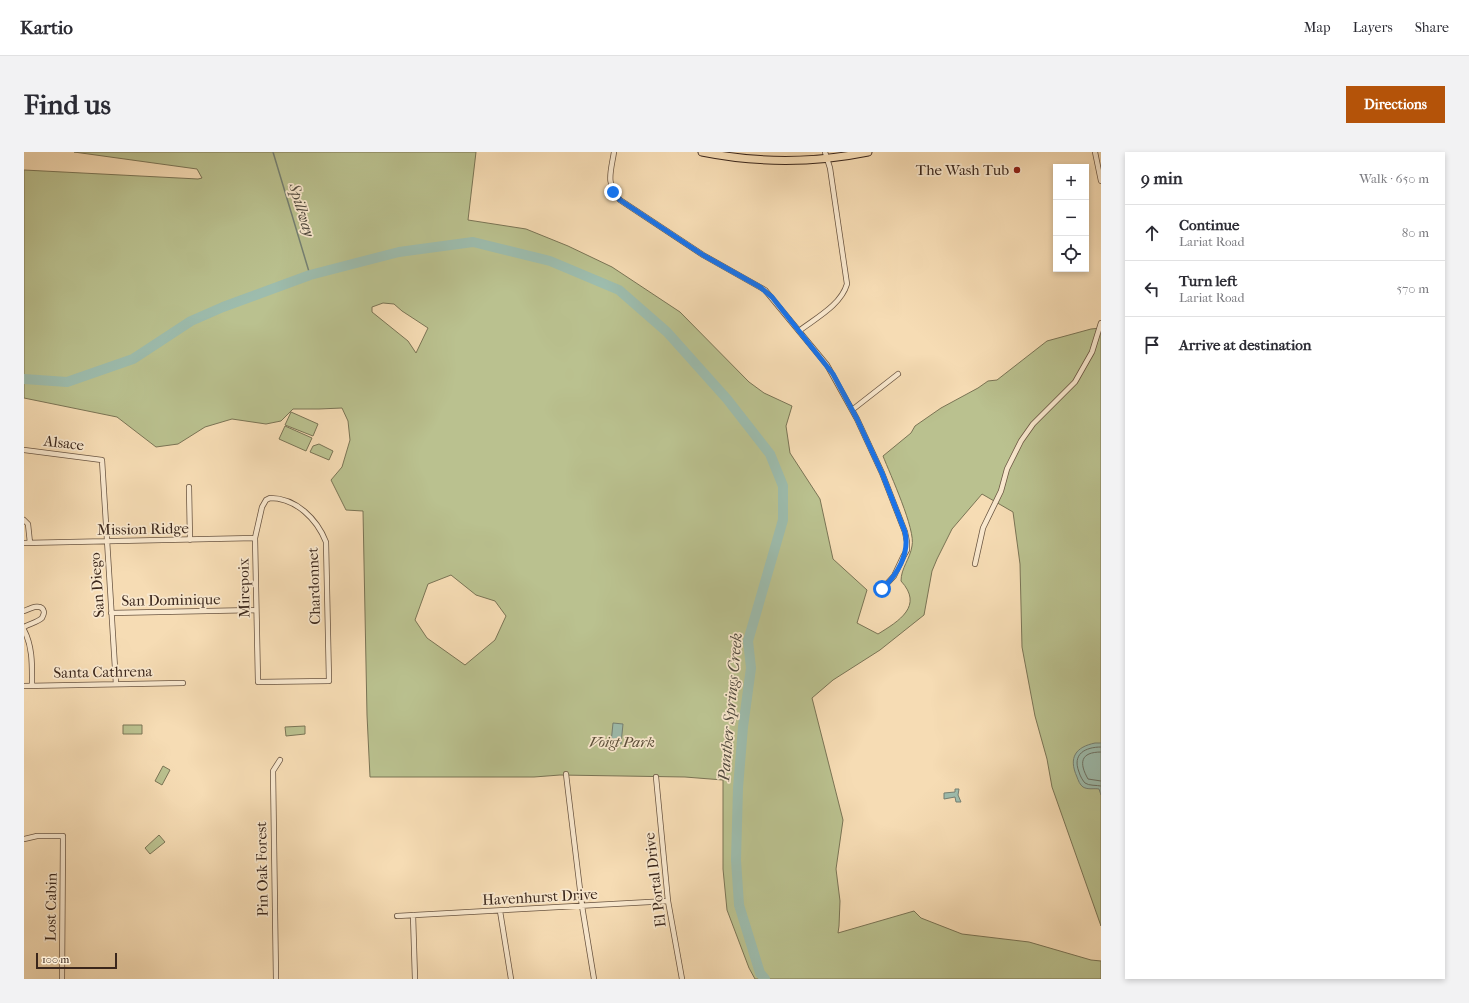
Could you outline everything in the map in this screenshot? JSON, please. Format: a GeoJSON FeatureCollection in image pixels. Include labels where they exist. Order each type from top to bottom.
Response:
{"type":"FeatureCollection","features":[{"type":"Feature","properties":{"kind":"main road"},"geometry":{"type":"LineString","coordinates":[[702,152],[722,156],[761,160],[797,160],[826,155],[868,152]]}},
{"type":"Feature","properties":{"kind":"street"},"geometry":{"type":"LineString","coordinates":[[614,152],[609,178],[613,192],[620,200],[703,255],[765,290],[827,365],[852,410],[882,473],[906,536],[906,550],[903,557],[894,576],[882,589]]}},
{"type":"Feature","properties":{"kind":"street"},"geometry":{"type":"LineString","coordinates":[[1095,152],[1101,181]]}},
{"type":"Feature","properties":{"kind":"street"},"geometry":{"type":"LineString","coordinates":[[799,331],[837,301],[844,292],[846,284],[826,155]]}},
{"type":"Feature","properties":{"kind":"street"},"geometry":{"type":"LineString","coordinates":[[975,564],[983,528],[1001,491],[1007,469],[1021,441],[1033,424],[1075,382],[1092,352],[1101,323]]}},
{"type":"Feature","properties":{"kind":"street"},"geometry":{"type":"LineString","coordinates":[[852,410],[898,374]]}},
{"type":"Feature","properties":{"kind":"street","name":"Alsace"},"geometry":{"type":"LineString","coordinates":[[24,450],[102,460]]}},
{"type":"Feature","properties":{"kind":"street","name":"San Diego"},"geometry":{"type":"LineString","coordinates":[[102,460],[116,684]]}},
{"type":"Feature","properties":{"kind":"street"},"geometry":{"type":"LineString","coordinates":[[189,487],[190,540]]}},
{"type":"Feature","properties":{"kind":"street","name":"Mirepoix"},"geometry":{"type":"LineString","coordinates":[[258,682],[256,538],[262,507],[266,500],[270,498]]}},
{"type":"Feature","properties":{"kind":"street","name":"Chardonnet"},"geometry":{"type":"LineString","coordinates":[[258,682],[329,681],[326,542],[319,528],[300,508],[292,502],[280,498],[270,498]]}},
{"type":"Feature","properties":{"kind":"street"},"geometry":{"type":"LineString","coordinates":[[24,520],[28,524],[30,542]]}},
{"type":"Feature","properties":{"kind":"street","name":"Mission Ridge"},"geometry":{"type":"LineString","coordinates":[[24,542],[106,542],[256,538]]}},
{"type":"Feature","properties":{"kind":"street"},"geometry":{"type":"LineString","coordinates":[[24,611],[35,606],[43,609],[44,612],[40,619],[24,628],[31,654],[32,685]]}},
{"type":"Feature","properties":{"kind":"street","name":"San Dominique"},"geometry":{"type":"LineString","coordinates":[[111,613],[256,610]]}},
{"type":"Feature","properties":{"kind":"street","name":"Santa Cathrena"},"geometry":{"type":"LineString","coordinates":[[24,686],[183,683]]}},
{"type":"Feature","properties":{"kind":"street","name":"Pin Oak Forest"},"geometry":{"type":"LineString","coordinates":[[276,979],[273,771],[280,760]]}},
{"type":"Feature","properties":{"kind":"street"},"geometry":{"type":"LineString","coordinates":[[566,774],[582,906],[594,979]]}},
{"type":"Feature","properties":{"kind":"street","name":"El Portal Drive"},"geometry":{"type":"LineString","coordinates":[[656,777],[668,901],[682,979]]}},
{"type":"Feature","properties":{"kind":"street","name":"Lost Cabin"},"geometry":{"type":"LineString","coordinates":[[24,840],[37,836],[63,836],[62,979]]}},
{"type":"Feature","properties":{"kind":"street","name":"Havenhurst Drive"},"geometry":{"type":"LineString","coordinates":[[397,916],[668,901]]}},
{"type":"Feature","properties":{"kind":"street"},"geometry":{"type":"LineString","coordinates":[[500,911],[511,979]]}},
{"type":"Feature","properties":{"kind":"street"},"geometry":{"type":"LineString","coordinates":[[413,915],[414,979]]}},
{"type":"Feature","properties":{"kind":"green space","name":"Voigt Park"},"geometry":{"type":"Polygon","coordinates":[[[74,152],[476,152],[468,220],[526,229],[568,246],[612,267],[680,312],[749,382],[764,393],[792,406],[786,426],[790,453],[820,499],[833,559],[867,590],[857,623],[878,634],[901,618],[909,605],[910,598],[901,581],[901,576],[912,546],[912,538],[906,515],[883,456],[911,433],[915,426],[941,408],[988,381],[997,380],[1047,341],[1091,329],[1101,328],[1101,926],[1052,787],[1047,759],[1035,716],[1022,647],[1020,564],[1013,512],[982,494],[952,529],[937,559],[932,571],[924,615],[880,650],[833,680],[812,698],[843,820],[836,869],[840,901],[838,933],[914,911],[921,918],[962,934],[1029,942],[1091,960],[1101,961],[1101,979],[755,979],[749,968],[727,910],[723,869],[723,780],[685,777],[560,775],[534,777],[370,777],[367,715],[363,511],[346,510],[331,480],[342,467],[350,440],[348,421],[342,408],[293,409],[281,421],[266,424],[232,419],[205,427],[178,444],[156,447],[117,417],[24,398],[24,170],[202,178],[197,169],[74,152]],[[383,303],[372,307],[372,312],[408,341],[416,353],[428,328],[394,304],[383,303]],[[451,575],[428,584],[415,620],[427,638],[465,665],[495,640],[506,616],[495,601],[476,595],[451,575]]]}},
{"type":"Feature","properties":{"kind":"green space"},"geometry":{"type":"Polygon","coordinates":[[[291,412],[318,424],[313,436],[285,425],[291,412]]]}},
{"type":"Feature","properties":{"kind":"green space"},"geometry":{"type":"Polygon","coordinates":[[[285,426],[312,438],[306,451],[279,439],[285,426]]]}},
{"type":"Feature","properties":{"kind":"green space"},"geometry":{"type":"Polygon","coordinates":[[[319,444],[333,451],[329,460],[310,452],[313,446],[319,444]]]}},
{"type":"Feature","properties":{"kind":"green space"},"geometry":{"type":"Polygon","coordinates":[[[123,725],[142,725],[142,734],[123,734],[123,725]]]}},
{"type":"Feature","properties":{"kind":"green space"},"geometry":{"type":"Polygon","coordinates":[[[305,726],[305,734],[286,736],[285,727],[305,726]]]}},
{"type":"Feature","properties":{"kind":"green space"},"geometry":{"type":"Polygon","coordinates":[[[163,766],[170,770],[162,785],[155,781],[163,766]]]}},
{"type":"Feature","properties":{"kind":"green space"},"geometry":{"type":"Polygon","coordinates":[[[159,835],[165,842],[150,854],[145,848],[159,835]]]}},
{"type":"Feature","properties":{"kind":"water"},"geometry":{"type":"Polygon","coordinates":[[[613,723],[623,724],[621,744],[611,743],[613,723]]]}},
{"type":"Feature","properties":{"kind":"water"},"geometry":{"type":"Polygon","coordinates":[[[1095,743],[1101,743],[1101,795],[1099,789],[1087,788],[1081,785],[1074,770],[1073,764],[1079,750],[1095,743]]]}},
{"type":"Feature","properties":{"kind":"water"},"geometry":{"type":"Polygon","coordinates":[[[955,789],[959,789],[958,795],[961,802],[956,802],[955,797],[944,799],[944,793],[955,792],[955,789]]]}},
{"type":"Feature","properties":{"kind":"waterway","name":"Spillway"},"geometry":{"type":"LineString","coordinates":[[273,152],[310,275]]}},
{"type":"Feature","properties":{"kind":"waterway","name":"Panther Springs Creek"},"geometry":{"type":"LineString","coordinates":[[24,379],[67,382],[133,359],[191,321],[223,307],[310,275],[399,252],[473,242],[550,261],[619,290],[667,332],[727,399],[770,454],[783,486],[783,520],[748,641],[751,668],[743,727],[738,788],[736,860],[739,905],[760,973],[765,979]]}},
{"type":"Feature","properties":{"kind":"place","name":"The Wash Tub"},"geometry":{"type":"Point","coordinates":[1017,170]}},
{"type":"Feature","properties":{"kind":"route"},"geometry":{"type":"LineString","coordinates":[[613,192],[620,200],[648,217],[703,255],[765,290],[827,365],[857,419],[882,473],[905,532],[907,542],[906,550],[894,576],[882,589]]}}]}
